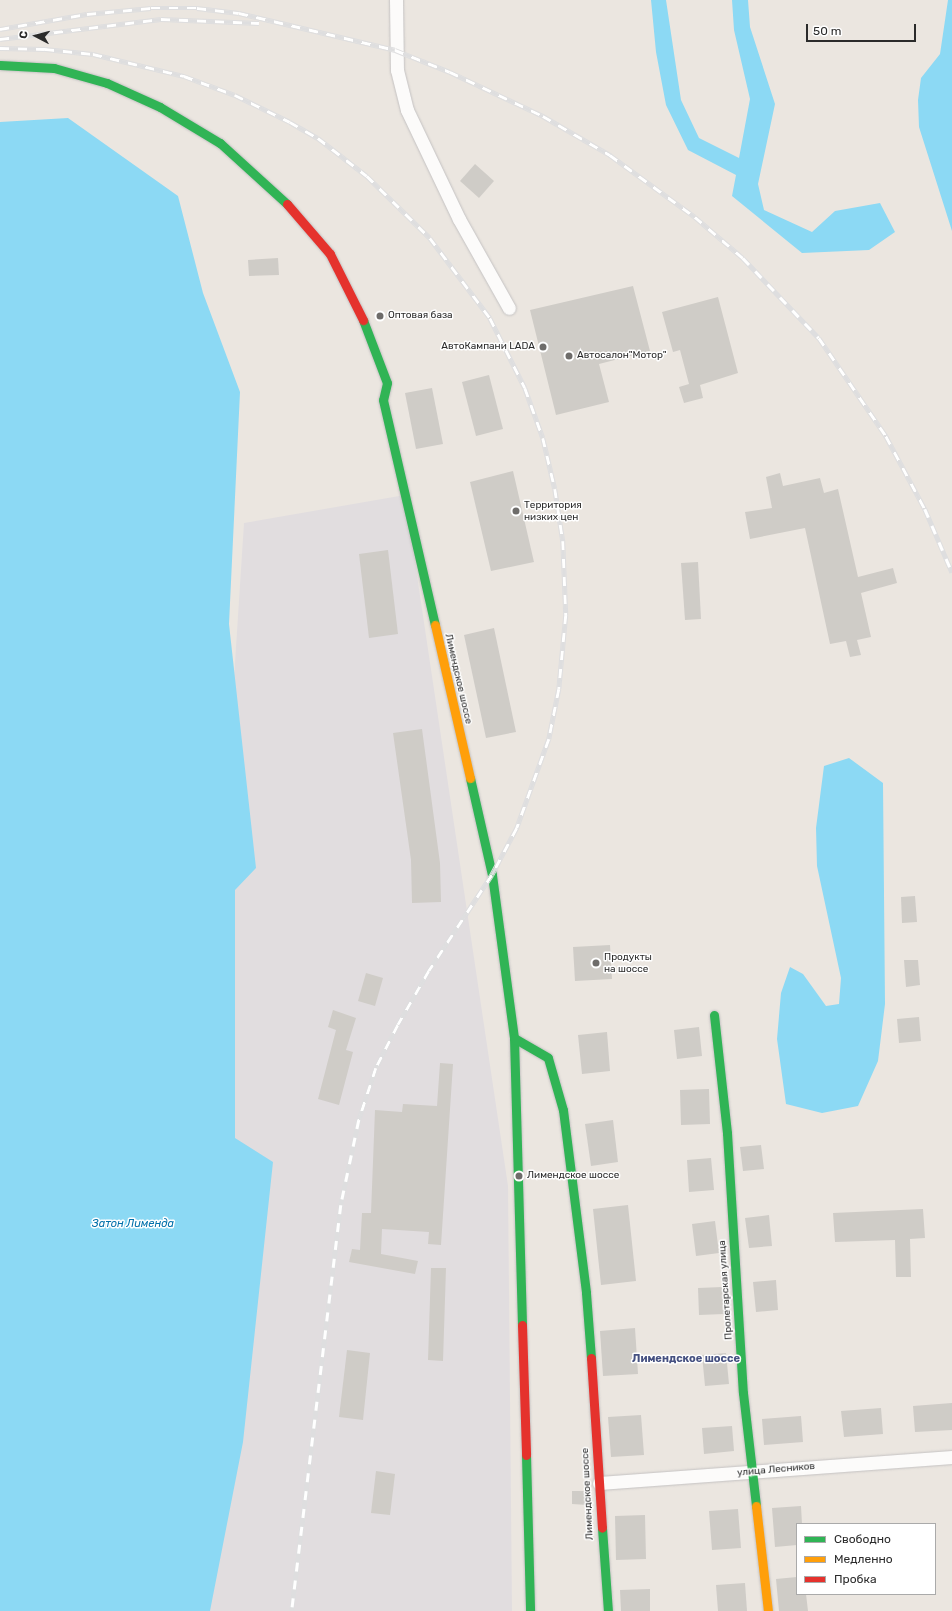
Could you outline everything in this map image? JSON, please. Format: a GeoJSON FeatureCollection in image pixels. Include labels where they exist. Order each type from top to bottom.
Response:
{"type":"FeatureCollection","features":[{"type":"Feature","properties":{"kind":"main road","name":"Лимендское шоссе"},"geometry":{"type":"LineString","coordinates":[[0,65],[54,68],[107,83],[160,107],[220,143],[285,202],[330,254],[368,330],[387,383],[384,400],[492,875],[514,1038],[530,1611]]}},
{"type":"Feature","properties":{"kind":"main road","name":"Пролетарская улица"},"geometry":{"type":"LineString","coordinates":[[714,1015],[727,1133],[751,1472],[768,1611]]}},
{"type":"Feature","properties":{"kind":"main road","name":"Лимендское шоссе"},"geometry":{"type":"LineString","coordinates":[[514,1038],[548,1058],[563,1110],[586,1293],[608,1611]]}},
{"type":"Feature","properties":{"kind":"street"},"geometry":{"type":"LineString","coordinates":[[396,0],[397,70],[407,110],[459,219],[509,308]]}},
{"type":"Feature","properties":{"kind":"street","name":"улица Лесников"},"geometry":{"type":"LineString","coordinates":[[599,1483],[952,1457]]}},
{"type":"Feature","properties":{"kind":"shaded area"},"geometry":{"type":"Polygon","coordinates":[[[405,495],[508,1186],[512,1611],[174,1611],[244,523],[405,495]]]}},
{"type":"Feature","properties":{"kind":"water"},"geometry":{"type":"Polygon","coordinates":[[[651,0],[666,0],[681,100],[699,138],[739,158],[750,99],[734,30],[732,0],[748,0],[750,27],[775,104],[758,184],[764,210],[812,232],[835,211],[880,203],[895,232],[869,250],[802,253],[732,196],[736,175],[688,150],[666,105],[656,52],[651,0]]]}},
{"type":"Feature","properties":{"kind":"water"},"geometry":{"type":"Polygon","coordinates":[[[948,0],[952,0],[952,231],[919,127],[918,100],[921,78],[940,54],[948,0]]]}},
{"type":"Feature","properties":{"kind":"water","name":"Затон Лименда"},"geometry":{"type":"Polygon","coordinates":[[[68,118],[178,196],[203,293],[240,392],[229,624],[256,868],[235,890],[235,1138],[273,1162],[243,1442],[210,1611],[0,1611],[0,122],[68,118]]]}},
{"type":"Feature","properties":{"kind":"water"},"geometry":{"type":"Polygon","coordinates":[[[849,758],[883,783],[885,1004],[878,1061],[858,1106],[822,1113],[786,1104],[777,1039],[781,993],[790,967],[803,974],[826,1006],[839,1004],[841,978],[817,866],[816,828],[824,766],[849,758]]]}},
{"type":"Feature","properties":{"kind":"building"},"geometry":{"type":"Polygon","coordinates":[[[475,164],[494,181],[479,198],[460,181],[475,164]]]}},
{"type":"Feature","properties":{"kind":"building"},"geometry":{"type":"Polygon","coordinates":[[[278,258],[279,275],[249,276],[248,260],[278,258]]]}},
{"type":"Feature","properties":{"kind":"building","name":"Автосалон\"Мотор\""},"geometry":{"type":"Polygon","coordinates":[[[633,286],[650,351],[599,364],[609,402],[556,415],[530,310],[633,286]]]}},
{"type":"Feature","properties":{"kind":"building"},"geometry":{"type":"Polygon","coordinates":[[[718,297],[738,373],[700,385],[703,398],[684,403],[679,387],[689,384],[680,350],[673,352],[662,312],[718,297]]]}},
{"type":"Feature","properties":{"kind":"building"},"geometry":{"type":"Polygon","coordinates":[[[489,375],[503,429],[476,436],[462,382],[489,375]]]}},
{"type":"Feature","properties":{"kind":"building"},"geometry":{"type":"Polygon","coordinates":[[[432,388],[443,444],[416,449],[405,393],[432,388]]]}},
{"type":"Feature","properties":{"kind":"building"},"geometry":{"type":"Polygon","coordinates":[[[513,471],[534,562],[491,571],[470,482],[513,471]]]}},
{"type":"Feature","properties":{"kind":"building"},"geometry":{"type":"Polygon","coordinates":[[[780,473],[783,486],[820,478],[824,493],[838,489],[858,577],[893,568],[897,583],[861,593],[871,637],[857,640],[861,655],[850,657],[846,641],[830,644],[805,528],[750,539],[745,512],[772,508],[766,477],[780,473]]]}},
{"type":"Feature","properties":{"kind":"building"},"geometry":{"type":"Polygon","coordinates":[[[388,550],[398,634],[369,638],[359,554],[388,550]]]}},
{"type":"Feature","properties":{"kind":"building"},"geometry":{"type":"Polygon","coordinates":[[[698,562],[701,619],[685,620],[681,563],[698,562]]]}},
{"type":"Feature","properties":{"kind":"building"},"geometry":{"type":"Polygon","coordinates":[[[494,628],[516,732],[486,738],[464,635],[494,628]]]}},
{"type":"Feature","properties":{"kind":"building"},"geometry":{"type":"Polygon","coordinates":[[[422,729],[440,863],[441,902],[412,903],[411,860],[393,733],[422,729]]]}},
{"type":"Feature","properties":{"kind":"building"},"geometry":{"type":"Polygon","coordinates":[[[915,896],[917,922],[902,923],[901,897],[915,896]]]}},
{"type":"Feature","properties":{"kind":"building"},"geometry":{"type":"Polygon","coordinates":[[[610,945],[612,979],[575,981],[573,947],[610,945]]]}},
{"type":"Feature","properties":{"kind":"building"},"geometry":{"type":"Polygon","coordinates":[[[904,960],[918,960],[920,985],[906,987],[904,960]]]}},
{"type":"Feature","properties":{"kind":"building"},"geometry":{"type":"Polygon","coordinates":[[[366,973],[383,978],[375,1006],[358,1001],[366,973]]]}},
{"type":"Feature","properties":{"kind":"building"},"geometry":{"type":"Polygon","coordinates":[[[333,1010],[356,1018],[346,1050],[353,1052],[339,1105],[318,1099],[336,1030],[328,1027],[333,1010]]]}},
{"type":"Feature","properties":{"kind":"building"},"geometry":{"type":"Polygon","coordinates":[[[919,1017],[921,1041],[899,1043],[897,1019],[919,1017]]]}},
{"type":"Feature","properties":{"kind":"building"},"geometry":{"type":"Polygon","coordinates":[[[699,1027],[702,1056],[677,1059],[674,1030],[699,1027]]]}},
{"type":"Feature","properties":{"kind":"building"},"geometry":{"type":"Polygon","coordinates":[[[607,1032],[610,1071],[582,1074],[578,1035],[607,1032]]]}},
{"type":"Feature","properties":{"kind":"building"},"geometry":{"type":"Polygon","coordinates":[[[440,1063],[453,1064],[441,1245],[428,1244],[429,1232],[382,1229],[381,1254],[418,1261],[415,1274],[349,1262],[352,1249],[360,1250],[362,1213],[371,1213],[375,1110],[402,1112],[403,1104],[437,1106],[440,1063]]]}},
{"type":"Feature","properties":{"kind":"building"},"geometry":{"type":"Polygon","coordinates":[[[709,1089],[710,1124],[681,1125],[680,1090],[709,1089]]]}},
{"type":"Feature","properties":{"kind":"building"},"geometry":{"type":"Polygon","coordinates":[[[613,1120],[618,1162],[591,1166],[585,1124],[613,1120]]]}},
{"type":"Feature","properties":{"kind":"building"},"geometry":{"type":"Polygon","coordinates":[[[761,1145],[764,1169],[743,1171],[740,1147],[761,1145]]]}},
{"type":"Feature","properties":{"kind":"building"},"geometry":{"type":"Polygon","coordinates":[[[711,1158],[714,1190],[689,1192],[687,1160],[711,1158]]]}},
{"type":"Feature","properties":{"kind":"building"},"geometry":{"type":"Polygon","coordinates":[[[628,1205],[636,1281],[601,1285],[593,1209],[628,1205]]]}},
{"type":"Feature","properties":{"kind":"building"},"geometry":{"type":"Polygon","coordinates":[[[923,1209],[925,1238],[910,1239],[911,1277],[896,1277],[895,1240],[835,1242],[833,1213],[923,1209]]]}},
{"type":"Feature","properties":{"kind":"building"},"geometry":{"type":"Polygon","coordinates":[[[769,1215],[772,1246],[749,1248],[745,1218],[769,1215]]]}},
{"type":"Feature","properties":{"kind":"building"},"geometry":{"type":"Polygon","coordinates":[[[715,1221],[719,1253],[696,1256],[692,1224],[715,1221]]]}},
{"type":"Feature","properties":{"kind":"building"},"geometry":{"type":"Polygon","coordinates":[[[431,1268],[446,1268],[443,1361],[428,1360],[431,1268]]]}},
{"type":"Feature","properties":{"kind":"building"},"geometry":{"type":"Polygon","coordinates":[[[776,1280],[778,1310],[756,1312],[753,1282],[776,1280]]]}},
{"type":"Feature","properties":{"kind":"building"},"geometry":{"type":"Polygon","coordinates":[[[722,1287],[724,1314],[699,1315],[698,1288],[722,1287]]]}},
{"type":"Feature","properties":{"kind":"building"},"geometry":{"type":"Polygon","coordinates":[[[635,1328],[638,1374],[603,1376],[600,1331],[635,1328]]]}},
{"type":"Feature","properties":{"kind":"building"},"geometry":{"type":"Polygon","coordinates":[[[347,1350],[370,1353],[363,1420],[339,1417],[347,1350]]]}},
{"type":"Feature","properties":{"kind":"building"},"geometry":{"type":"Polygon","coordinates":[[[726,1353],[729,1384],[705,1386],[702,1355],[726,1353]]]}},
{"type":"Feature","properties":{"kind":"building"},"geometry":{"type":"Polygon","coordinates":[[[952,1403],[952,1430],[915,1432],[913,1406],[952,1403]]]}},
{"type":"Feature","properties":{"kind":"building"},"geometry":{"type":"Polygon","coordinates":[[[881,1408],[883,1434],[844,1437],[841,1411],[881,1408]]]}},
{"type":"Feature","properties":{"kind":"building"},"geometry":{"type":"Polygon","coordinates":[[[641,1415],[644,1455],[611,1457],[608,1417],[641,1415]]]}},
{"type":"Feature","properties":{"kind":"building"},"geometry":{"type":"Polygon","coordinates":[[[801,1416],[803,1442],[764,1445],[762,1419],[801,1416]]]}},
{"type":"Feature","properties":{"kind":"building"},"geometry":{"type":"Polygon","coordinates":[[[732,1426],[734,1451],[704,1454],[702,1428],[732,1426]]]}},
{"type":"Feature","properties":{"kind":"building"},"geometry":{"type":"Polygon","coordinates":[[[376,1471],[395,1474],[390,1515],[371,1513],[376,1471]]]}},
{"type":"Feature","properties":{"kind":"building"},"geometry":{"type":"Polygon","coordinates":[[[572,1491],[589,1491],[588,1505],[572,1504],[572,1491]]]}},
{"type":"Feature","properties":{"kind":"building"},"geometry":{"type":"Polygon","coordinates":[[[801,1506],[802,1523],[796,1523],[796,1545],[775,1547],[772,1508],[801,1506]]]}},
{"type":"Feature","properties":{"kind":"building"},"geometry":{"type":"Polygon","coordinates":[[[738,1509],[741,1548],[712,1550],[709,1511],[738,1509]]]}},
{"type":"Feature","properties":{"kind":"building"},"geometry":{"type":"Polygon","coordinates":[[[645,1515],[646,1559],[616,1560],[615,1516],[645,1515]]]}},
{"type":"Feature","properties":{"kind":"building"},"geometry":{"type":"Polygon","coordinates":[[[796,1577],[796,1595],[806,1595],[808,1611],[779,1611],[776,1579],[796,1577]]]}},
{"type":"Feature","properties":{"kind":"building"},"geometry":{"type":"Polygon","coordinates":[[[745,1583],[747,1611],[718,1611],[716,1585],[745,1583]]]}},
{"type":"Feature","properties":{"kind":"building"},"geometry":{"type":"Polygon","coordinates":[[[650,1589],[650,1611],[621,1611],[620,1590],[650,1589]]]}},
{"type":"Feature","properties":{"kind":"railway"},"geometry":{"type":"LineString","coordinates":[[0,29],[87,14],[151,8],[197,8],[239,13],[395,50],[450,72],[543,116],[610,155],[695,217],[743,258],[819,338],[886,436],[925,509],[952,572]]}},
{"type":"Feature","properties":{"kind":"railway"},"geometry":{"type":"LineString","coordinates":[[0,39],[161,19],[259,23]]}},
{"type":"Feature","properties":{"kind":"railway"},"geometry":{"type":"LineString","coordinates":[[0,48],[45,49],[93,54],[184,76],[235,95],[290,122],[318,138],[367,176],[430,238],[490,318],[525,388],[543,438],[555,489],[563,541],[566,615],[559,689],[549,739],[517,828],[492,875],[429,971],[398,1025],[376,1068],[359,1120],[341,1205],[292,1611]]}},
{"type":"Feature","properties":{"kind":"traffic: fast"},"geometry":{"type":"LineString","coordinates":[[0,65],[54,68],[107,83],[160,107],[220,143],[287,204]]}},
{"type":"Feature","properties":{"kind":"traffic: fast"},"geometry":{"type":"LineString","coordinates":[[363,320],[387,383],[383,400],[435,625]]}},
{"type":"Feature","properties":{"kind":"traffic: fast"},"geometry":{"type":"LineString","coordinates":[[470,778],[492,875],[514,1038],[522,1325]]}},
{"type":"Feature","properties":{"kind":"traffic: fast"},"geometry":{"type":"LineString","coordinates":[[714,1015],[727,1133],[743,1393],[756,1506]]}},
{"type":"Feature","properties":{"kind":"traffic: fast"},"geometry":{"type":"LineString","coordinates":[[514,1038],[548,1058],[563,1110],[586,1293],[591,1358]]}},
{"type":"Feature","properties":{"kind":"traffic: fast"},"geometry":{"type":"LineString","coordinates":[[526,1455],[530,1611]]}},
{"type":"Feature","properties":{"kind":"traffic: fast"},"geometry":{"type":"LineString","coordinates":[[602,1528],[608,1611]]}},
{"type":"Feature","properties":{"kind":"traffic: slow"},"geometry":{"type":"LineString","coordinates":[[435,625],[470,778]]}},
{"type":"Feature","properties":{"kind":"traffic: slow"},"geometry":{"type":"LineString","coordinates":[[756,1506],[768,1611]]}},
{"type":"Feature","properties":{"kind":"traffic: jam"},"geometry":{"type":"LineString","coordinates":[[287,204],[330,254],[363,320]]}},
{"type":"Feature","properties":{"kind":"traffic: jam"},"geometry":{"type":"LineString","coordinates":[[522,1325],[526,1455]]}},
{"type":"Feature","properties":{"kind":"traffic: jam"},"geometry":{"type":"LineString","coordinates":[[591,1358],[602,1528]]}},
{"type":"Feature","properties":{"kind":"place","name":"Оптовая база"},"geometry":{"type":"Point","coordinates":[380,316]}},
{"type":"Feature","properties":{"kind":"place","name":"АвтоКампани LADA"},"geometry":{"type":"Point","coordinates":[543,347]}},
{"type":"Feature","properties":{"kind":"place","name":"Автосалон\"Мотор\""},"geometry":{"type":"Point","coordinates":[569,356]}},
{"type":"Feature","properties":{"kind":"place","name":"Территория низких цен"},"geometry":{"type":"Point","coordinates":[516,511]}},
{"type":"Feature","properties":{"kind":"place","name":"Продукты на шоссе"},"geometry":{"type":"Point","coordinates":[596,963]}},
{"type":"Feature","properties":{"kind":"place","name":"Лимендское шоссе"},"geometry":{"type":"Point","coordinates":[519,1176]}},
{"type":"Feature","properties":{"kind":"district","name":"Лимендское шоссе"},"geometry":{"type":"Point","coordinates":[686,1359]}}]}
